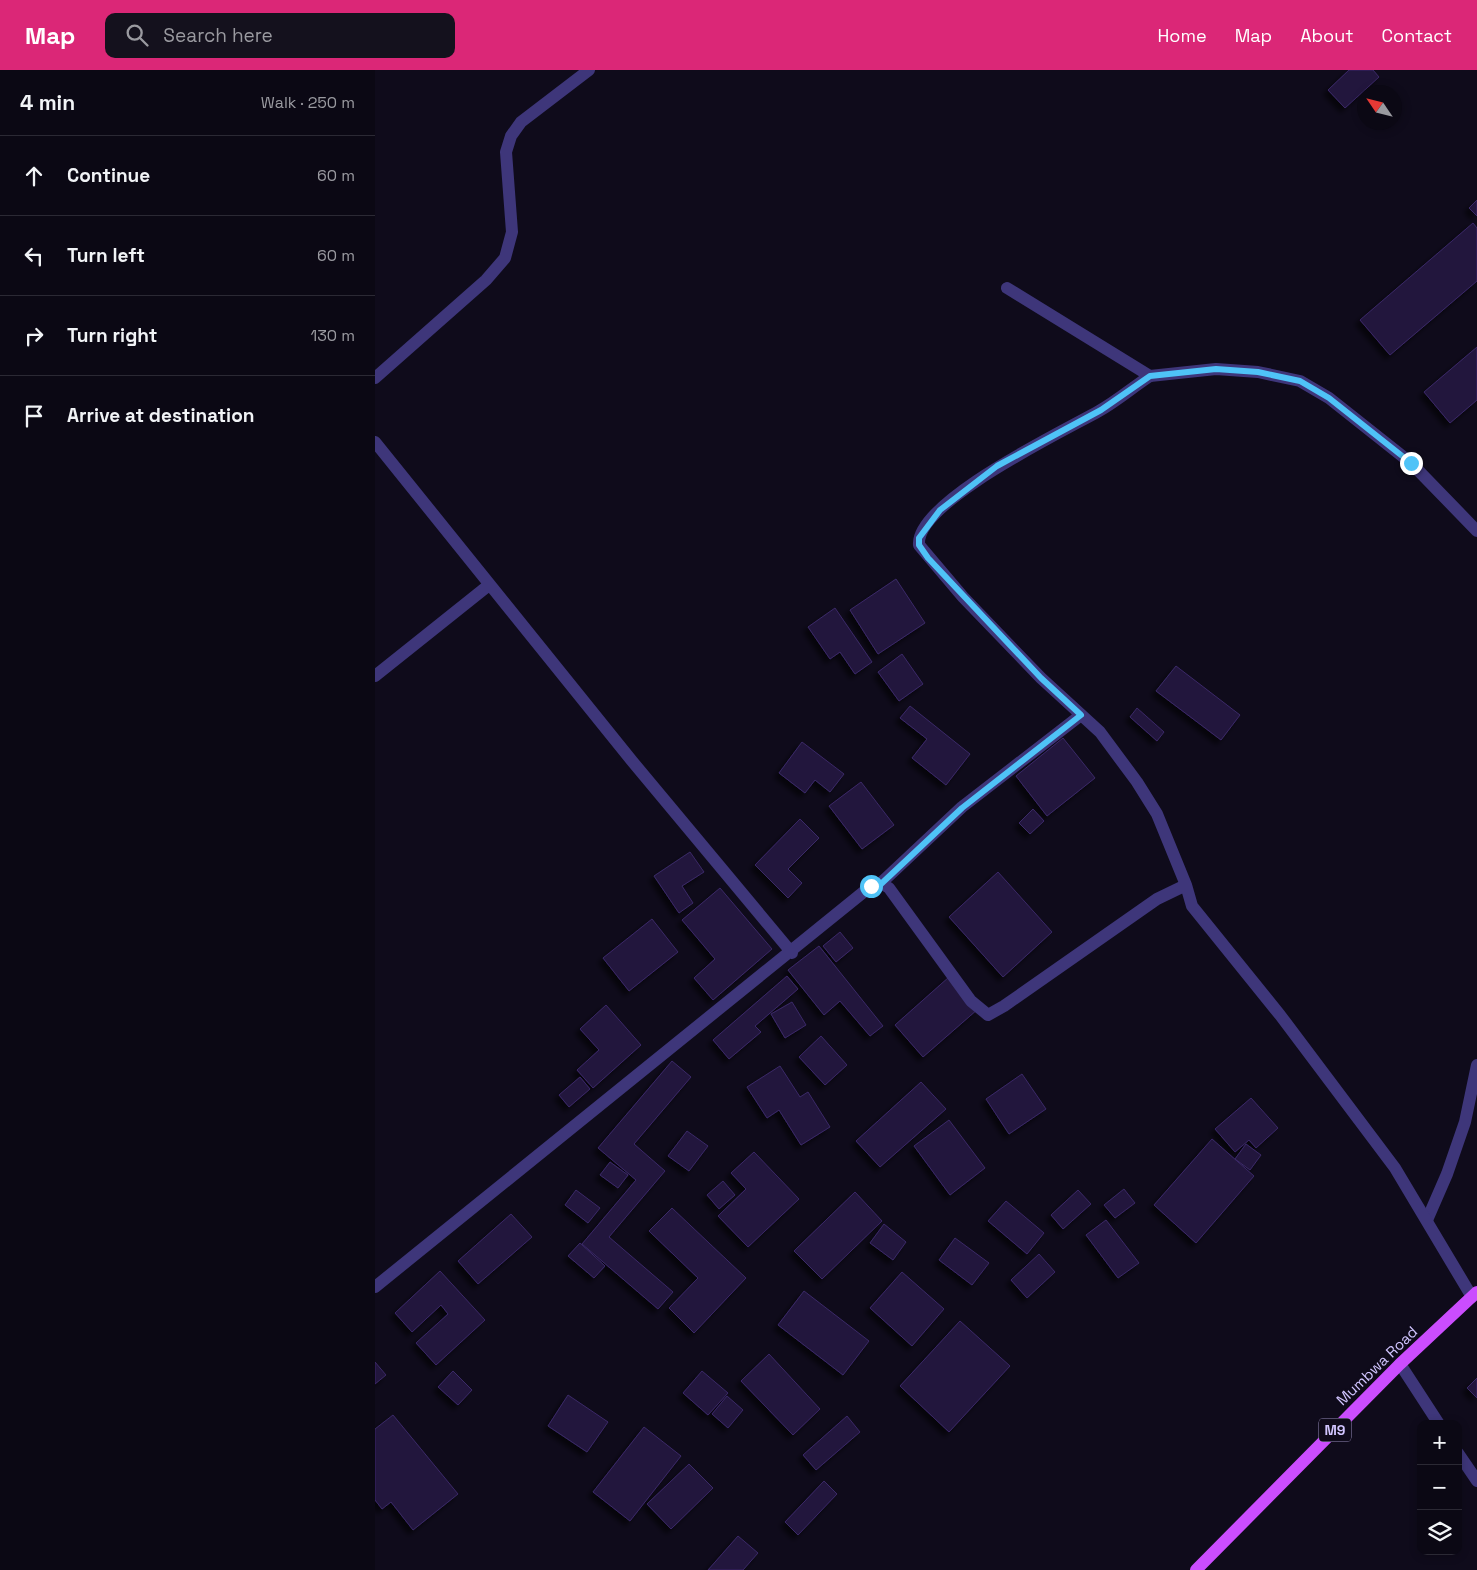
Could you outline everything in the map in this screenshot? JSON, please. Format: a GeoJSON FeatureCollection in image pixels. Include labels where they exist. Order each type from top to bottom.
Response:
{"type":"FeatureCollection","features":[{"type":"Feature","properties":{"kind":"main road","name":"Mumbwa Road"},"geometry":{"type":"LineString","coordinates":[[1196,1570],[1400,1364],[1475,1294]]}},
{"type":"Feature","properties":{"kind":"street"},"geometry":{"type":"LineString","coordinates":[[375,378],[486,280],[505,258],[512,232],[506,152],[511,136],[521,122],[589,70]]}},
{"type":"Feature","properties":{"kind":"street"},"geometry":{"type":"LineString","coordinates":[[1007,288],[1150,376]]}},
{"type":"Feature","properties":{"kind":"street"},"geometry":{"type":"LineString","coordinates":[[1475,1294],[1395,1168],[1280,1015],[1192,906],[1186,885],[1152,806],[1137,782],[1100,732],[1041,678],[928,558],[919,545],[919,538],[940,510],[997,466],[1101,410],[1150,376],[1216,369],[1258,372],[1300,381],[1329,398],[1411,463],[1477,531]]}},
{"type":"Feature","properties":{"kind":"street"},"geometry":{"type":"LineString","coordinates":[[375,442],[489,585],[792,953]]}},
{"type":"Feature","properties":{"kind":"street"},"geometry":{"type":"LineString","coordinates":[[375,676],[489,585]]}},
{"type":"Feature","properties":{"kind":"street"},"geometry":{"type":"LineString","coordinates":[[375,1287],[792,953],[871,886],[881,884],[962,808],[1081,715]]}},
{"type":"Feature","properties":{"kind":"street"},"geometry":{"type":"LineString","coordinates":[[881,884],[889,888],[971,1001],[988,1015],[1004,1006],[1157,900],[1186,885]]}},
{"type":"Feature","properties":{"kind":"street"},"geometry":{"type":"LineString","coordinates":[[1427,1220],[1447,1174],[1465,1122],[1477,1065]]}},
{"type":"Feature","properties":{"kind":"street"},"geometry":{"type":"LineString","coordinates":[[1400,1364],[1436,1420]]}},
{"type":"Feature","properties":{"kind":"street"},"geometry":{"type":"LineString","coordinates":[[1462,1459],[1477,1481]]}},
{"type":"Feature","properties":{"kind":"building"},"geometry":{"type":"Polygon","coordinates":[[[1349,70],[1373,70],[1379,77],[1370,85],[1357,85],[1357,97],[1345,108],[1328,90],[1349,70]]]}},
{"type":"Feature","properties":{"kind":"building"},"geometry":{"type":"Polygon","coordinates":[[[1477,200],[1477,216],[1469,208],[1477,200]]]}},
{"type":"Feature","properties":{"kind":"building"},"geometry":{"type":"Polygon","coordinates":[[[1473,223],[1477,228],[1477,281],[1390,355],[1360,320],[1473,223]]]}},
{"type":"Feature","properties":{"kind":"building"},"geometry":{"type":"Polygon","coordinates":[[[1477,347],[1477,400],[1450,423],[1424,392],[1477,347]]]}},
{"type":"Feature","properties":{"kind":"building"},"geometry":{"type":"Polygon","coordinates":[[[896,579],[925,623],[878,654],[850,610],[896,579]]]}},
{"type":"Feature","properties":{"kind":"building"},"geometry":{"type":"Polygon","coordinates":[[[835,608],[872,662],[855,674],[840,652],[830,659],[808,627],[835,608]]]}},
{"type":"Feature","properties":{"kind":"building"},"geometry":{"type":"Polygon","coordinates":[[[902,654],[923,684],[899,701],[878,672],[902,654]]]}},
{"type":"Feature","properties":{"kind":"building"},"geometry":{"type":"Polygon","coordinates":[[[1176,666],[1240,715],[1221,740],[1156,691],[1176,666]]]}},
{"type":"Feature","properties":{"kind":"building"},"geometry":{"type":"Polygon","coordinates":[[[910,706],[970,754],[946,785],[912,758],[927,739],[900,718],[910,706]]]}},
{"type":"Feature","properties":{"kind":"building"},"geometry":{"type":"Polygon","coordinates":[[[1137,708],[1164,732],[1157,741],[1130,717],[1137,708]]]}},
{"type":"Feature","properties":{"kind":"building"},"geometry":{"type":"Polygon","coordinates":[[[1063,738],[1095,778],[1047,816],[1016,776],[1063,738]]]}},
{"type":"Feature","properties":{"kind":"building"},"geometry":{"type":"Polygon","coordinates":[[[802,742],[844,774],[830,792],[815,780],[805,793],[779,773],[802,742]]]}},
{"type":"Feature","properties":{"kind":"building"},"geometry":{"type":"Polygon","coordinates":[[[861,782],[894,825],[862,849],[829,806],[861,782]]]}},
{"type":"Feature","properties":{"kind":"building"},"geometry":{"type":"Polygon","coordinates":[[[1033,809],[1044,821],[1030,834],[1019,823],[1033,809]]]}},
{"type":"Feature","properties":{"kind":"building"},"geometry":{"type":"Polygon","coordinates":[[[800,819],[819,838],[788,869],[802,883],[788,898],[755,865],[800,819]]]}},
{"type":"Feature","properties":{"kind":"building"},"geometry":{"type":"Polygon","coordinates":[[[690,852],[704,872],[682,886],[693,903],[679,913],[654,876],[690,852]]]}},
{"type":"Feature","properties":{"kind":"building"},"geometry":{"type":"Polygon","coordinates":[[[998,872],[1052,932],[1003,977],[949,917],[998,872]]]}},
{"type":"Feature","properties":{"kind":"building"},"geometry":{"type":"Polygon","coordinates":[[[720,888],[772,949],[713,1000],[694,978],[715,959],[682,920],[720,888]]]}},
{"type":"Feature","properties":{"kind":"building"},"geometry":{"type":"Polygon","coordinates":[[[652,919],[678,952],[629,991],[603,958],[652,919]]]}},
{"type":"Feature","properties":{"kind":"building"},"geometry":{"type":"Polygon","coordinates":[[[840,932],[853,948],[836,962],[823,946],[840,932]]]}},
{"type":"Feature","properties":{"kind":"building"},"geometry":{"type":"Polygon","coordinates":[[[819,946],[883,1026],[870,1036],[840,1001],[824,1015],[788,970],[819,946]]]}},
{"type":"Feature","properties":{"kind":"building"},"geometry":{"type":"Polygon","coordinates":[[[787,976],[798,989],[755,1026],[761,1032],[729,1059],[713,1040],[787,976]]]}},
{"type":"Feature","properties":{"kind":"building"},"geometry":{"type":"Polygon","coordinates":[[[949,977],[978,1009],[923,1057],[895,1025],[949,977]]]}},
{"type":"Feature","properties":{"kind":"building"},"geometry":{"type":"Polygon","coordinates":[[[792,1002],[806,1025],[785,1038],[771,1014],[792,1002]]]}},
{"type":"Feature","properties":{"kind":"building"},"geometry":{"type":"Polygon","coordinates":[[[606,1005],[641,1045],[593,1088],[577,1070],[599,1050],[580,1029],[606,1005]]]}},
{"type":"Feature","properties":{"kind":"building"},"geometry":{"type":"Polygon","coordinates":[[[821,1036],[847,1065],[825,1085],[799,1057],[821,1036]]]}},
{"type":"Feature","properties":{"kind":"building"},"geometry":{"type":"Polygon","coordinates":[[[672,1061],[691,1077],[634,1144],[665,1171],[609,1237],[673,1292],[658,1309],[582,1244],[636,1180],[598,1148],[672,1061]]]}},
{"type":"Feature","properties":{"kind":"building"},"geometry":{"type":"Polygon","coordinates":[[[780,1066],[800,1097],[808,1092],[830,1127],[801,1145],[779,1110],[767,1118],[747,1087],[780,1066]]]}},
{"type":"Feature","properties":{"kind":"building"},"geometry":{"type":"Polygon","coordinates":[[[1022,1074],[1046,1109],[1009,1134],[986,1099],[1022,1074]]]}},
{"type":"Feature","properties":{"kind":"building"},"geometry":{"type":"Polygon","coordinates":[[[580,1077],[590,1089],[569,1107],[559,1095],[580,1077]]]}},
{"type":"Feature","properties":{"kind":"building"},"geometry":{"type":"Polygon","coordinates":[[[921,1082],[946,1109],[880,1167],[856,1141],[921,1082]]]}},
{"type":"Feature","properties":{"kind":"building"},"geometry":{"type":"Polygon","coordinates":[[[1251,1098],[1278,1128],[1256,1148],[1249,1140],[1235,1152],[1215,1129],[1251,1098]]]}},
{"type":"Feature","properties":{"kind":"building"},"geometry":{"type":"Polygon","coordinates":[[[949,1120],[985,1168],[950,1195],[914,1146],[949,1120]]]}},
{"type":"Feature","properties":{"kind":"building"},"geometry":{"type":"Polygon","coordinates":[[[687,1131],[708,1146],[689,1171],[668,1156],[687,1131]]]}},
{"type":"Feature","properties":{"kind":"building"},"geometry":{"type":"Polygon","coordinates":[[[1212,1139],[1254,1176],[1196,1243],[1154,1205],[1212,1139]]]}},
{"type":"Feature","properties":{"kind":"building"},"geometry":{"type":"Polygon","coordinates":[[[1246,1144],[1261,1155],[1250,1170],[1235,1159],[1246,1144]]]}},
{"type":"Feature","properties":{"kind":"building"},"geometry":{"type":"Polygon","coordinates":[[[754,1152],[799,1199],[748,1247],[718,1216],[746,1189],[731,1173],[754,1152]]]}},
{"type":"Feature","properties":{"kind":"building"},"geometry":{"type":"Polygon","coordinates":[[[610,1162],[628,1175],[618,1188],[600,1175],[610,1162]]]}},
{"type":"Feature","properties":{"kind":"building"},"geometry":{"type":"Polygon","coordinates":[[[723,1181],[735,1195],[719,1209],[707,1195],[723,1181]]]}},
{"type":"Feature","properties":{"kind":"building"},"geometry":{"type":"Polygon","coordinates":[[[1124,1189],[1135,1203],[1115,1218],[1104,1205],[1124,1189]]]}},
{"type":"Feature","properties":{"kind":"building"},"geometry":{"type":"Polygon","coordinates":[[[576,1190],[600,1208],[588,1223],[565,1205],[576,1190]]]}},
{"type":"Feature","properties":{"kind":"building"},"geometry":{"type":"Polygon","coordinates":[[[1078,1190],[1091,1204],[1063,1229],[1051,1215],[1078,1190]]]}},
{"type":"Feature","properties":{"kind":"building"},"geometry":{"type":"Polygon","coordinates":[[[855,1192],[882,1221],[822,1279],[794,1251],[855,1192]]]}},
{"type":"Feature","properties":{"kind":"building"},"geometry":{"type":"Polygon","coordinates":[[[1006,1201],[1044,1233],[1027,1254],[988,1221],[1006,1201]]]}},
{"type":"Feature","properties":{"kind":"building"},"geometry":{"type":"Polygon","coordinates":[[[672,1208],[746,1278],[694,1333],[669,1308],[698,1278],[649,1231],[672,1208]]]}},
{"type":"Feature","properties":{"kind":"building"},"geometry":{"type":"Polygon","coordinates":[[[511,1214],[532,1237],[478,1284],[458,1261],[511,1214]]]}},
{"type":"Feature","properties":{"kind":"building"},"geometry":{"type":"Polygon","coordinates":[[[1106,1220],[1139,1263],[1118,1278],[1086,1235],[1106,1220]]]}},
{"type":"Feature","properties":{"kind":"building"},"geometry":{"type":"Polygon","coordinates":[[[884,1224],[906,1242],[893,1260],[870,1243],[884,1224]]]}},
{"type":"Feature","properties":{"kind":"building"},"geometry":{"type":"Polygon","coordinates":[[[955,1238],[989,1263],[972,1285],[939,1260],[955,1238]]]}},
{"type":"Feature","properties":{"kind":"building"},"geometry":{"type":"Polygon","coordinates":[[[580,1243],[605,1266],[594,1278],[568,1256],[580,1243]]]}},
{"type":"Feature","properties":{"kind":"building"},"geometry":{"type":"Polygon","coordinates":[[[1039,1254],[1055,1272],[1027,1298],[1011,1280],[1039,1254]]]}},
{"type":"Feature","properties":{"kind":"building"},"geometry":{"type":"Polygon","coordinates":[[[440,1271],[485,1320],[436,1365],[416,1343],[448,1314],[441,1305],[412,1332],[395,1313],[440,1271]]]}},
{"type":"Feature","properties":{"kind":"building"},"geometry":{"type":"Polygon","coordinates":[[[902,1272],[944,1309],[912,1346],[870,1308],[902,1272]]]}},
{"type":"Feature","properties":{"kind":"building"},"geometry":{"type":"Polygon","coordinates":[[[804,1291],[869,1341],[843,1375],[778,1325],[804,1291]]]}},
{"type":"Feature","properties":{"kind":"building"},"geometry":{"type":"Polygon","coordinates":[[[960,1321],[1010,1366],[949,1432],[900,1386],[960,1321]]]}},
{"type":"Feature","properties":{"kind":"building"},"geometry":{"type":"Polygon","coordinates":[[[769,1354],[820,1409],[793,1435],[741,1381],[769,1354]]]}},
{"type":"Feature","properties":{"kind":"building"},"geometry":{"type":"Polygon","coordinates":[[[375,1362],[386,1375],[375,1384],[375,1362]]]}},
{"type":"Feature","properties":{"kind":"building"},"geometry":{"type":"Polygon","coordinates":[[[453,1371],[472,1390],[458,1405],[438,1387],[453,1371]]]}},
{"type":"Feature","properties":{"kind":"building"},"geometry":{"type":"Polygon","coordinates":[[[702,1371],[728,1393],[708,1415],[683,1393],[702,1371]]]}},
{"type":"Feature","properties":{"kind":"building"},"geometry":{"type":"Polygon","coordinates":[[[1477,1378],[1477,1398],[1467,1388],[1477,1378]]]}},
{"type":"Feature","properties":{"kind":"building"},"geometry":{"type":"Polygon","coordinates":[[[568,1395],[608,1422],[587,1452],[548,1426],[568,1395]]]}},
{"type":"Feature","properties":{"kind":"building"},"geometry":{"type":"Polygon","coordinates":[[[727,1396],[743,1410],[728,1428],[712,1414],[727,1396]]]}},
{"type":"Feature","properties":{"kind":"building"},"geometry":{"type":"Polygon","coordinates":[[[393,1415],[458,1494],[413,1530],[391,1502],[382,1509],[375,1500],[375,1429],[393,1415]]]}},
{"type":"Feature","properties":{"kind":"building"},"geometry":{"type":"Polygon","coordinates":[[[847,1416],[860,1432],[816,1470],[803,1455],[847,1416]]]}},
{"type":"Feature","properties":{"kind":"building"},"geometry":{"type":"Polygon","coordinates":[[[644,1427],[681,1456],[630,1521],[593,1492],[644,1427]]]}},
{"type":"Feature","properties":{"kind":"building"},"geometry":{"type":"Polygon","coordinates":[[[689,1464],[713,1488],[671,1529],[647,1504],[689,1464]]]}},
{"type":"Feature","properties":{"kind":"building"},"geometry":{"type":"Polygon","coordinates":[[[824,1481],[837,1494],[798,1535],[785,1522],[824,1481]]]}},
{"type":"Feature","properties":{"kind":"building"},"geometry":{"type":"Polygon","coordinates":[[[738,1536],[758,1553],[743,1570],[708,1570],[738,1536]]]}},
{"type":"Feature","properties":{"kind":"route"},"geometry":{"type":"LineString","coordinates":[[871,886],[881,884],[962,808],[1081,715],[1041,678],[963,597],[928,558],[919,545],[919,538],[923,530],[940,510],[997,466],[1101,410],[1150,376],[1216,369],[1258,372],[1300,381],[1329,398],[1411,463]]}}]}
